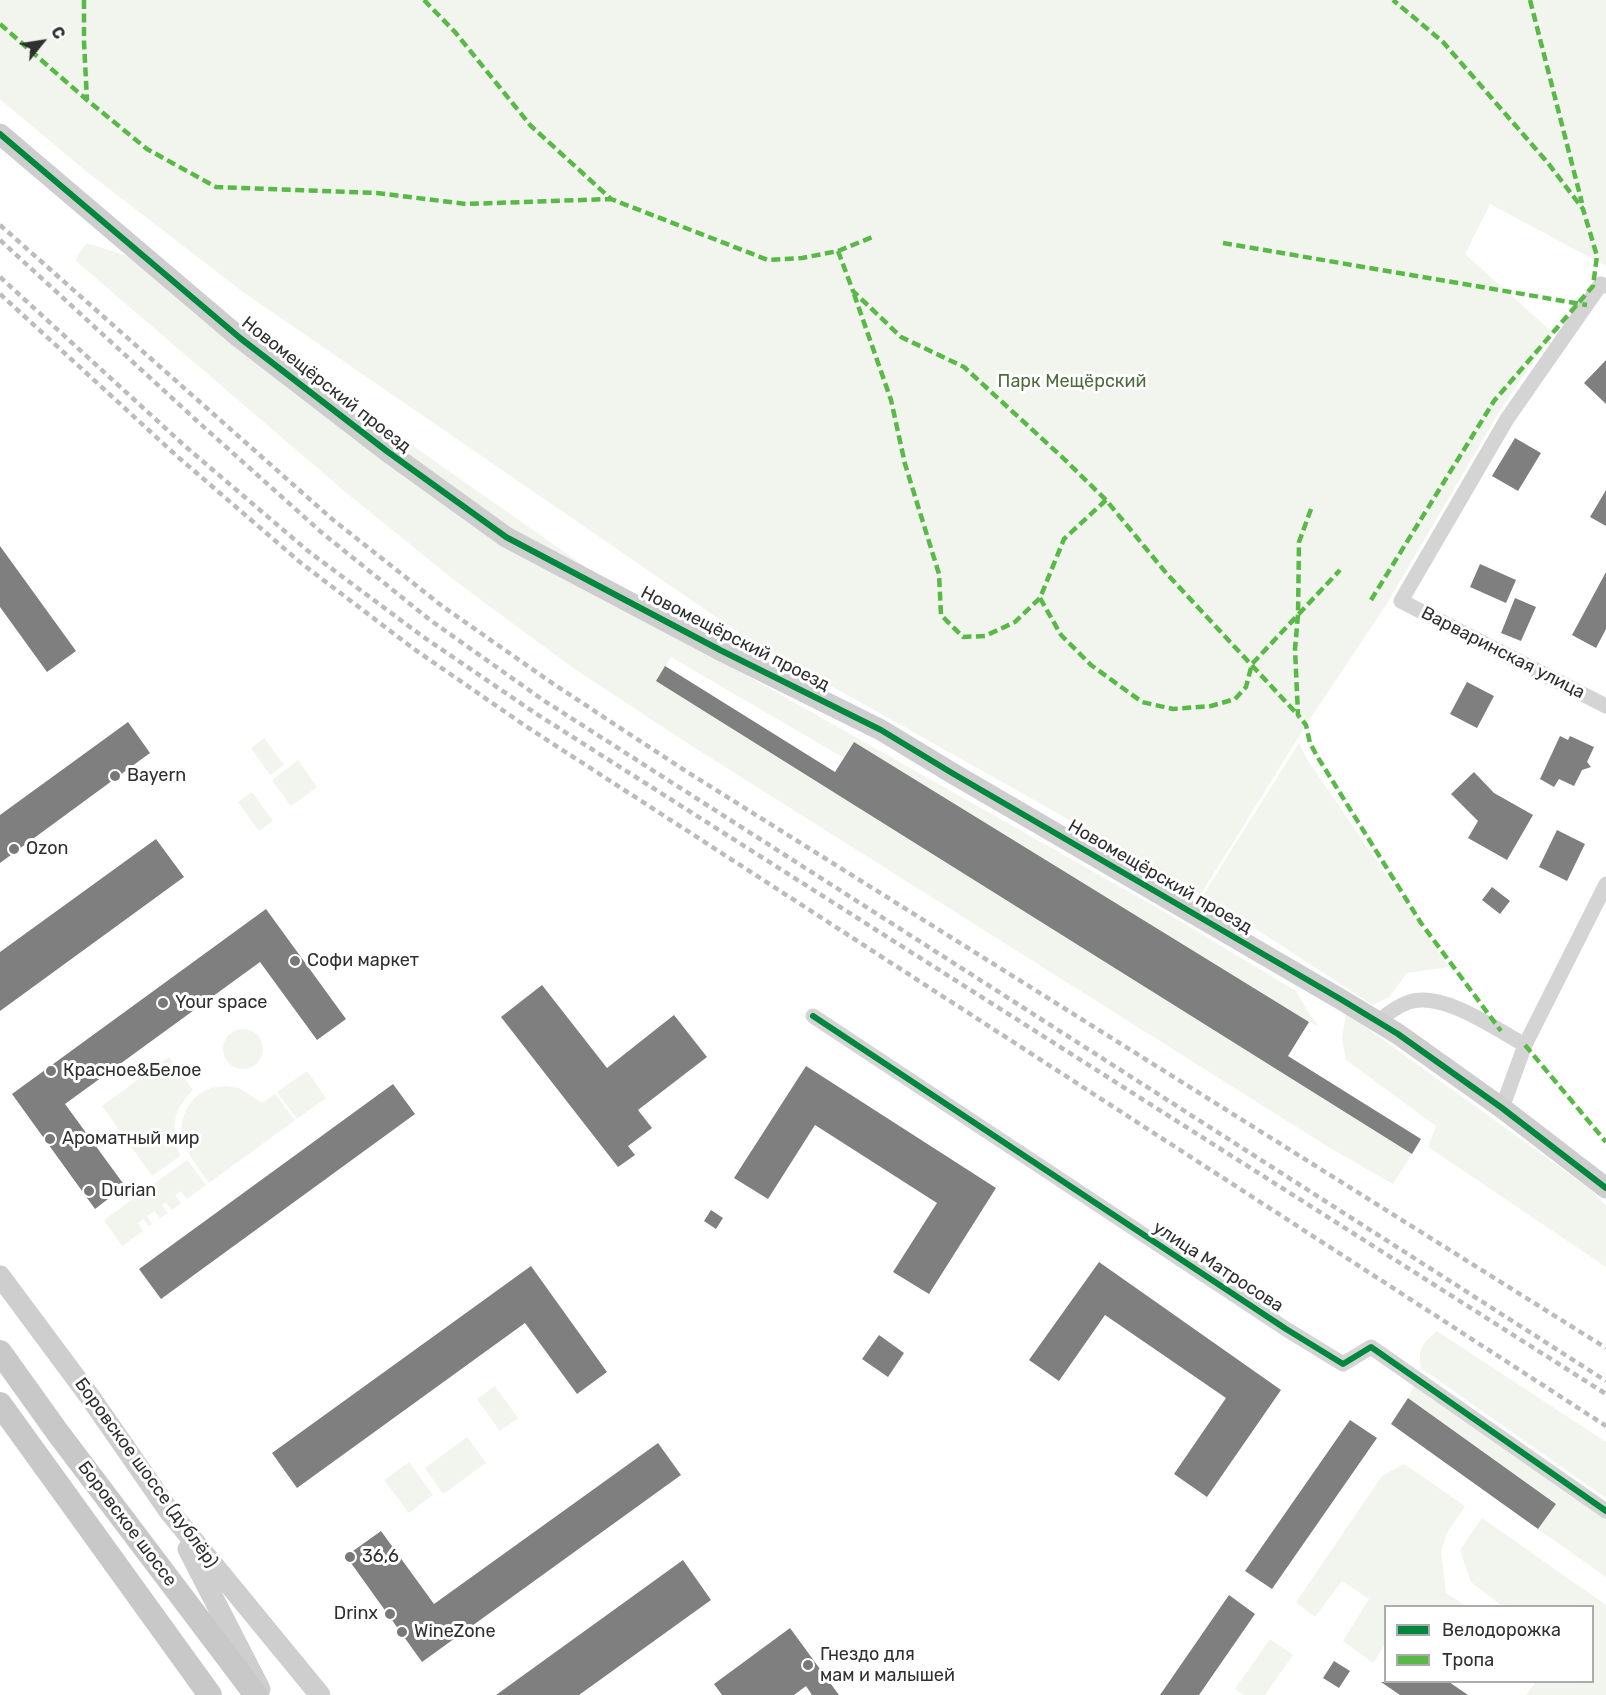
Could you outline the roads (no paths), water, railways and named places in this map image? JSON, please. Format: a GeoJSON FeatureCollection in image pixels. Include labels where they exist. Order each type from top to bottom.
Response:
{"type":"FeatureCollection","features":[{"type":"Feature","properties":{"kind":"main road","name":"Боровское шоссе"},"geometry":{"type":"LineString","coordinates":[[0,1352],[58,1433],[256,1695]]}},
{"type":"Feature","properties":{"kind":"main road","name":"Боровское шоссе"},"geometry":{"type":"LineString","coordinates":[[0,1404],[210,1695]]}},
{"type":"Feature","properties":{"kind":"street","name":"Новомещёрский проезд"},"geometry":{"type":"LineString","coordinates":[[0,134],[240,338],[388,453],[506,537],[720,650],[881,730],[1378,1022],[1502,1108],[1606,1188]]}},
{"type":"Feature","properties":{"kind":"street","name":"Варваринская улица"},"geometry":{"type":"LineString","coordinates":[[1604,285],[1507,419],[1401,601],[1606,706]]}},
{"type":"Feature","properties":{"kind":"street"},"geometry":{"type":"LineString","coordinates":[[1502,1108],[1525,1045],[1606,884]]}},
{"type":"Feature","properties":{"kind":"street"},"geometry":{"type":"LineString","coordinates":[[1378,1022],[1394,1008],[1411,1001],[1434,1000],[1466,1011],[1525,1045]]}},
{"type":"Feature","properties":{"kind":"street","name":"улица Матросова"},"geometry":{"type":"LineString","coordinates":[[813,1017],[1286,1329],[1343,1364],[1371,1347],[1606,1511]]}},
{"type":"Feature","properties":{"kind":"street","name":"Боровское шоссе (дублёр)"},"geometry":{"type":"LineString","coordinates":[[0,1276],[90,1397],[169,1511],[320,1695]]}},
{"type":"Feature","properties":{"kind":"street"},"geometry":{"type":"LineString","coordinates":[[169,1511],[263,1695]]}},
{"type":"Feature","properties":{"kind":"railway"},"geometry":{"type":"LineString","coordinates":[[0,225],[332,519],[442,606],[555,685],[681,768],[1606,1348]]}},
{"type":"Feature","properties":{"kind":"railway"},"geometry":{"type":"LineString","coordinates":[[0,240],[321,532],[430,620],[543,700],[1606,1381]]}},
{"type":"Feature","properties":{"kind":"railway"},"geometry":{"type":"LineString","coordinates":[[0,277],[186,447],[308,551],[422,636],[535,713],[1606,1394]]}},
{"type":"Feature","properties":{"kind":"railway"},"geometry":{"type":"LineString","coordinates":[[0,294],[178,457],[301,563],[414,649],[527,727],[1606,1426]]}},
{"type":"Feature","properties":{"kind":"place","name":"Bayern"},"geometry":{"type":"Point","coordinates":[115,776]}},
{"type":"Feature","properties":{"kind":"place","name":"Ozon"},"geometry":{"type":"Point","coordinates":[14,849]}},
{"type":"Feature","properties":{"kind":"place","name":"Софи маркет"},"geometry":{"type":"Point","coordinates":[295,961]}},
{"type":"Feature","properties":{"kind":"place","name":"Your space"},"geometry":{"type":"Point","coordinates":[163,1003]}},
{"type":"Feature","properties":{"kind":"place","name":"Красное&Белое"},"geometry":{"type":"Point","coordinates":[51,1071]}},
{"type":"Feature","properties":{"kind":"place","name":"Ароматный мир"},"geometry":{"type":"Point","coordinates":[50,1139]}},
{"type":"Feature","properties":{"kind":"place","name":"Durian"},"geometry":{"type":"Point","coordinates":[89,1191]}},
{"type":"Feature","properties":{"kind":"place","name":"36,6"},"geometry":{"type":"Point","coordinates":[350,1557]}},
{"type":"Feature","properties":{"kind":"place","name":"Drinx"},"geometry":{"type":"Point","coordinates":[390,1614]}},
{"type":"Feature","properties":{"kind":"place","name":"WineZone"},"geometry":{"type":"Point","coordinates":[402,1632]}},
{"type":"Feature","properties":{"kind":"place","name":"Гнездо для мам и малышей"},"geometry":{"type":"Point","coordinates":[808,1665]}},
{"type":"Feature","properties":{"kind":"park label","name":"Парк Мещёрский"},"geometry":{"type":"Point","coordinates":[1072,382]}}]}
